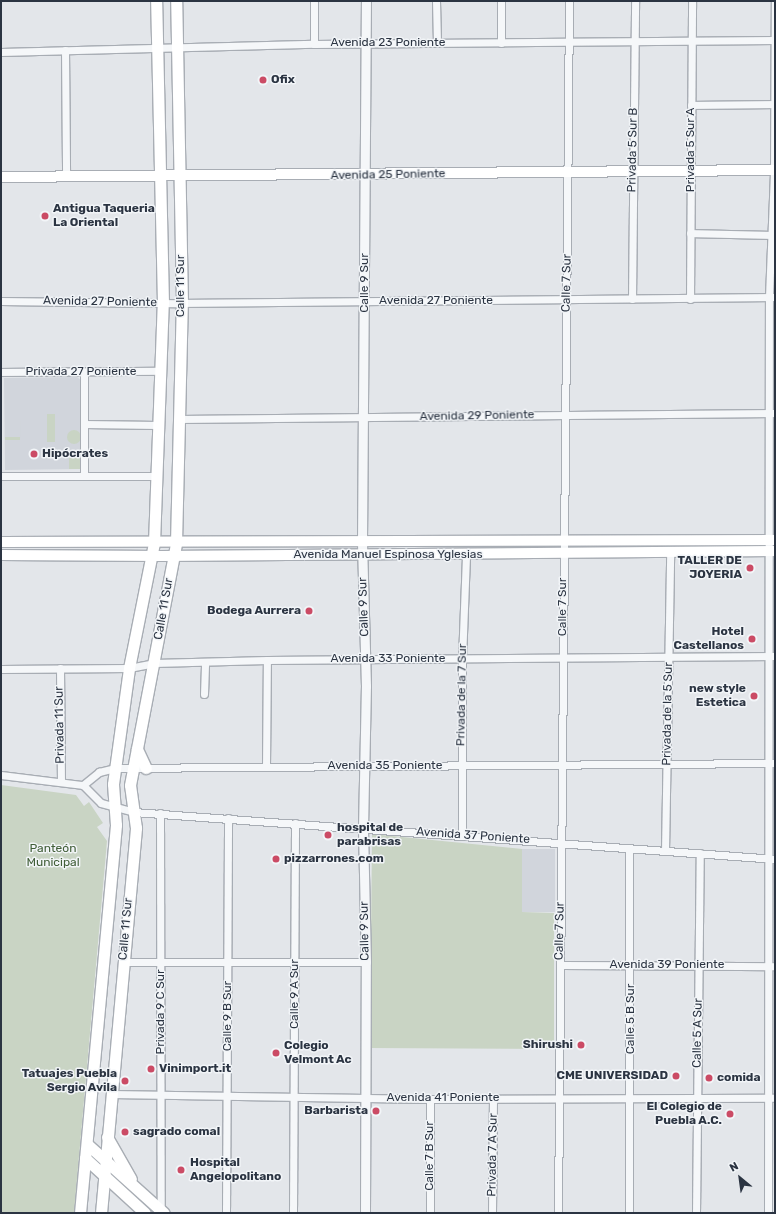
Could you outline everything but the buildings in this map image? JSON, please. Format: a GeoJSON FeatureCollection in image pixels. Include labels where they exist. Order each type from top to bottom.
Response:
{"type":"FeatureCollection","features":[{"type":"Feature","properties":{"kind":"main road","name":"Calle 11 Sur"},"geometry":{"type":"LineString","coordinates":[[80,1213],[116,825],[113,784],[130,668],[154,543],[163,303],[156,1]]}},
{"type":"Feature","properties":{"kind":"main road","name":"Calle 11 Sur"},"geometry":{"type":"LineString","coordinates":[[101,1213],[136,828],[130,785],[176,543],[182,303],[176,1]]}},
{"type":"Feature","properties":{"kind":"main road","name":"Avenida 25 Poniente"},"geometry":{"type":"LineString","coordinates":[[1,177],[66,175],[179,177],[774,170]]}},
{"type":"Feature","properties":{"kind":"main road","name":"Avenida Manuel Espinosa Yglesias"},"geometry":{"type":"LineString","coordinates":[[1,542],[563,542],[772,540]]}},
{"type":"Feature","properties":{"kind":"main road","name":"Avenida Manuel Espinosa Yglesias"},"geometry":{"type":"LineString","coordinates":[[1,555],[173,556],[772,551]]}},
{"type":"Feature","properties":{"kind":"main road"},"geometry":{"type":"LineString","coordinates":[[137,749],[146,768]]}},
{"type":"Feature","properties":{"kind":"main road"},"geometry":{"type":"LineString","coordinates":[[108,1137],[136,1188]]}},
{"type":"Feature","properties":{"kind":"main road"},"geometry":{"type":"LineString","coordinates":[[87,1144],[162,1212]]}},
{"type":"Feature","properties":{"kind":"main road"},"geometry":{"type":"LineString","coordinates":[[85,1158],[145,1213]]}},
{"type":"Feature","properties":{"kind":"street"},"geometry":{"type":"LineString","coordinates":[[314,1],[314,44]]}},
{"type":"Feature","properties":{"kind":"street","name":"Calle 9 Sur"},"geometry":{"type":"LineString","coordinates":[[365,1213],[364,1097],[366,962],[364,828],[366,659],[362,542],[365,301],[366,1]]}},
{"type":"Feature","properties":{"kind":"street"},"geometry":{"type":"LineString","coordinates":[[436,1],[437,43]]}},
{"type":"Feature","properties":{"kind":"street"},"geometry":{"type":"LineString","coordinates":[[501,1],[501,43]]}},
{"type":"Feature","properties":{"kind":"street","name":"Calle 7 Sur"},"geometry":{"type":"LineString","coordinates":[[558,1213],[558,1097],[563,764],[564,415],[567,300],[569,1]]}},
{"type":"Feature","properties":{"kind":"street","name":"Privada 5 Sur B"},"geometry":{"type":"LineString","coordinates":[[632,299],[635,1]]}},
{"type":"Feature","properties":{"kind":"street","name":"Privada 5 Sur A"},"geometry":{"type":"LineString","coordinates":[[690,299],[692,1]]}},
{"type":"Feature","properties":{"kind":"street"},"geometry":{"type":"LineString","coordinates":[[768,1213],[772,1098],[771,859],[773,256],[770,235],[774,170],[775,1]]}},
{"type":"Feature","properties":{"kind":"street","name":"Avenida 23 Poniente"},"geometry":{"type":"LineString","coordinates":[[1,52],[314,44],[775,40]]}},
{"type":"Feature","properties":{"kind":"street"},"geometry":{"type":"LineString","coordinates":[[65,50],[66,175]]}},
{"type":"Feature","properties":{"kind":"street"},"geometry":{"type":"LineString","coordinates":[[692,105],[775,104]]}},
{"type":"Feature","properties":{"kind":"street"},"geometry":{"type":"LineString","coordinates":[[690,233],[770,235]]}},
{"type":"Feature","properties":{"kind":"street","name":"Avenida 27 Poniente"},"geometry":{"type":"LineString","coordinates":[[1,301],[182,303],[772,297]]}},
{"type":"Feature","properties":{"kind":"street","name":"Privada 27 Poniente"},"geometry":{"type":"LineString","coordinates":[[1,372],[160,371]]}},
{"type":"Feature","properties":{"kind":"street"},"geometry":{"type":"LineString","coordinates":[[84,372],[84,476]]}},
{"type":"Feature","properties":{"kind":"street","name":"Avenida 29 Poniente"},"geometry":{"type":"LineString","coordinates":[[179,419],[772,413]]}},
{"type":"Feature","properties":{"kind":"street"},"geometry":{"type":"LineString","coordinates":[[84,424],[158,425]]}},
{"type":"Feature","properties":{"kind":"street"},"geometry":{"type":"LineString","coordinates":[[1,476],[157,476]]}},
{"type":"Feature","properties":{"kind":"street","name":"Privada de la 5 Sur"},"geometry":{"type":"LineString","coordinates":[[664,851],[667,764],[670,553]]}},
{"type":"Feature","properties":{"kind":"street","name":"Privada de la 7 Sur"},"geometry":{"type":"LineString","coordinates":[[462,836],[462,660],[466,554]]}},
{"type":"Feature","properties":{"kind":"street","name":"Avenida 33 Poniente"},"geometry":{"type":"LineString","coordinates":[[1,669],[130,668],[154,663],[267,660],[462,660],[563,657],[772,656]]}},
{"type":"Feature","properties":{"kind":"street"},"geometry":{"type":"LineString","coordinates":[[266,766],[267,660]]}},
{"type":"Feature","properties":{"kind":"street"},"geometry":{"type":"LineString","coordinates":[[204,694],[205,662]]}},
{"type":"Feature","properties":{"kind":"street","name":"Privada 11 Sur"},"geometry":{"type":"LineString","coordinates":[[60,668],[61,781]]}},
{"type":"Feature","properties":{"kind":"street","name":"Avenida 35 Poniente"},"geometry":{"type":"LineString","coordinates":[[83,785],[99,772],[115,768],[772,763]]}},
{"type":"Feature","properties":{"kind":"street"},"geometry":{"type":"LineString","coordinates":[[1,775],[61,781],[83,785]]}},
{"type":"Feature","properties":{"kind":"street","name":"Avenida 37 Poniente"},"geometry":{"type":"LineString","coordinates":[[83,785],[94,799],[115,809],[134,812],[771,859]]}},
{"type":"Feature","properties":{"kind":"street","name":"Privada 9 C Sur"},"geometry":{"type":"LineString","coordinates":[[160,813],[162,1212]]}},
{"type":"Feature","properties":{"kind":"street","name":"Calle 9 B Sur"},"geometry":{"type":"LineString","coordinates":[[226,1213],[228,1096],[228,818]]}},
{"type":"Feature","properties":{"kind":"street","name":"Calle 9 A Sur"},"geometry":{"type":"LineString","coordinates":[[293,1213],[295,823]]}},
{"type":"Feature","properties":{"kind":"street","name":"Calle 5 B Sur"},"geometry":{"type":"LineString","coordinates":[[629,848],[631,965],[629,1213]]}},
{"type":"Feature","properties":{"kind":"street","name":"Calle 5 A Sur"},"geometry":{"type":"LineString","coordinates":[[696,1213],[700,853]]}},
{"type":"Feature","properties":{"kind":"street"},"geometry":{"type":"LineString","coordinates":[[123,962],[366,962]]}},
{"type":"Feature","properties":{"kind":"street","name":"Avenida 39 Poniente"},"geometry":{"type":"LineString","coordinates":[[560,965],[772,966]]}},
{"type":"Feature","properties":{"kind":"street","name":"Avenida 41 Poniente"},"geometry":{"type":"LineString","coordinates":[[111,1094],[430,1099],[558,1097],[772,1098]]}},
{"type":"Feature","properties":{"kind":"street","name":"Privada 7 A Sur"},"geometry":{"type":"LineString","coordinates":[[492,1213],[493,1098]]}},
{"type":"Feature","properties":{"kind":"street","name":"Calle 7 B Sur"},"geometry":{"type":"LineString","coordinates":[[430,1099],[430,1213]]}},
{"type":"Feature","properties":{"kind":"shaded area"},"geometry":{"type":"Polygon","coordinates":[[[77,377],[82,381],[82,469],[5,470],[4,378],[77,377]]]}},
{"type":"Feature","properties":{"kind":"shaded area"},"geometry":{"type":"Polygon","coordinates":[[[522,849],[555,849],[555,912],[522,912],[522,849]]]}},
{"type":"Feature","properties":{"kind":"green space"},"geometry":{"type":"Polygon","coordinates":[[[21,379],[20,440],[5,440],[5,437],[20,437],[21,379]]]}},
{"type":"Feature","properties":{"kind":"green space"},"geometry":{"type":"Polygon","coordinates":[[[47,414],[55,414],[55,442],[47,442],[47,414]]]}},
{"type":"Feature","properties":{"kind":"green space"},"geometry":{"type":"Polygon","coordinates":[[[74,430],[79,432],[81,437],[79,442],[74,444],[69,442],[67,437],[69,432],[74,430]]]}},
{"type":"Feature","properties":{"kind":"green space"},"geometry":{"type":"Polygon","coordinates":[[[69,458],[82,458],[82,469],[69,469],[69,458]]]}},
{"type":"Feature","properties":{"kind":"green space","name":"Panteón Municipal"},"geometry":{"type":"Polygon","coordinates":[[[1,785],[76,795],[84,806],[89,802],[103,823],[97,827],[107,841],[74,1213],[1,1213],[1,785]]]}},
{"type":"Feature","properties":{"kind":"green space"},"geometry":{"type":"Polygon","coordinates":[[[372,834],[522,849],[522,912],[554,913],[554,1049],[370,1048],[372,834]]]}},
{"type":"Feature","properties":{"kind":"place","name":"Ofix"},"geometry":{"type":"Point","coordinates":[263,80]}},
{"type":"Feature","properties":{"kind":"place","name":"Antigua Taqueria La Oriental"},"geometry":{"type":"Point","coordinates":[45,216]}},
{"type":"Feature","properties":{"kind":"place","name":"Hipócrates"},"geometry":{"type":"Point","coordinates":[34,454]}},
{"type":"Feature","properties":{"kind":"place","name":"TALLER DE JOYERIA"},"geometry":{"type":"Point","coordinates":[750,568]}},
{"type":"Feature","properties":{"kind":"place","name":"Bodega Aurrera"},"geometry":{"type":"Point","coordinates":[309,611]}},
{"type":"Feature","properties":{"kind":"place","name":"Hotel Castellanos"},"geometry":{"type":"Point","coordinates":[752,639]}},
{"type":"Feature","properties":{"kind":"place","name":"new style Estetica"},"geometry":{"type":"Point","coordinates":[754,696]}},
{"type":"Feature","properties":{"kind":"place","name":"hospital de parabrisas"},"geometry":{"type":"Point","coordinates":[328,835]}},
{"type":"Feature","properties":{"kind":"place","name":"pizzarrones.com"},"geometry":{"type":"Point","coordinates":[276,859]}},
{"type":"Feature","properties":{"kind":"place","name":"Shirushi"},"geometry":{"type":"Point","coordinates":[581,1045]}},
{"type":"Feature","properties":{"kind":"place","name":"Colegio Velmont Ac"},"geometry":{"type":"Point","coordinates":[276,1053]}},
{"type":"Feature","properties":{"kind":"place","name":"Vinimport.it"},"geometry":{"type":"Point","coordinates":[151,1069]}},
{"type":"Feature","properties":{"kind":"place","name":"CME UNIVERSIDAD"},"geometry":{"type":"Point","coordinates":[676,1076]}},
{"type":"Feature","properties":{"kind":"place","name":"comida"},"geometry":{"type":"Point","coordinates":[709,1078]}},
{"type":"Feature","properties":{"kind":"place","name":"Tatuajes Puebla Sergio Avila"},"geometry":{"type":"Point","coordinates":[125,1081]}},
{"type":"Feature","properties":{"kind":"place","name":"Barbarista"},"geometry":{"type":"Point","coordinates":[376,1111]}},
{"type":"Feature","properties":{"kind":"place","name":"El Colegio de Puebla A.C."},"geometry":{"type":"Point","coordinates":[730,1114]}},
{"type":"Feature","properties":{"kind":"place","name":"sagrado comal"},"geometry":{"type":"Point","coordinates":[125,1132]}},
{"type":"Feature","properties":{"kind":"place","name":"Hospital Angelopolitano"},"geometry":{"type":"Point","coordinates":[181,1170]}}]}
